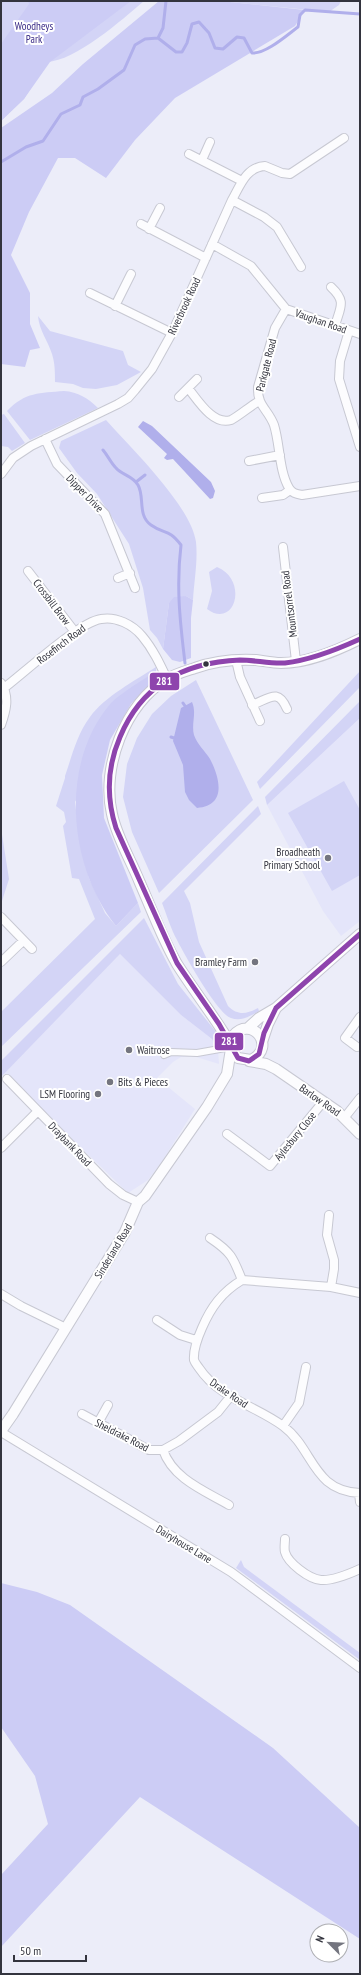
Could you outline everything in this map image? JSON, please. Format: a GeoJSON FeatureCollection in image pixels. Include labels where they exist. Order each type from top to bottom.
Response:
{"type":"FeatureCollection","features":[{"type":"Feature","properties":{"kind":"street","name":"Riverbrook Road"},"geometry":{"type":"LineString","coordinates":[[1,474],[13,458],[45,439],[128,398],[152,370],[172,332],[232,200],[242,181],[250,171],[261,166],[265,166],[282,173],[290,174],[344,138]]}},
{"type":"Feature","properties":{"kind":"street"},"geometry":{"type":"LineString","coordinates":[[202,160],[210,142]]}},
{"type":"Feature","properties":{"kind":"street"},"geometry":{"type":"LineString","coordinates":[[189,154],[242,181]]}},
{"type":"Feature","properties":{"kind":"street"},"geometry":{"type":"LineString","coordinates":[[232,200],[258,214],[277,227],[301,267]]}},
{"type":"Feature","properties":{"kind":"street"},"geometry":{"type":"LineString","coordinates":[[149,229],[160,208]]}},
{"type":"Feature","properties":{"kind":"street"},"geometry":{"type":"LineString","coordinates":[[141,224],[206,258]]}},
{"type":"Feature","properties":{"kind":"street","name":"Vaughan Road"},"geometry":{"type":"LineString","coordinates":[[212,244],[251,266],[286,309],[360,334]]}},
{"type":"Feature","properties":{"kind":"street"},"geometry":{"type":"LineString","coordinates":[[115,306],[131,274]]}},
{"type":"Feature","properties":{"kind":"street"},"geometry":{"type":"LineString","coordinates":[[330,287],[340,296],[342,301],[335,326]]}},
{"type":"Feature","properties":{"kind":"street"},"geometry":{"type":"LineString","coordinates":[[90,293],[172,332]]}},
{"type":"Feature","properties":{"kind":"street","name":"Parkgate Road"},"geometry":{"type":"LineString","coordinates":[[286,309],[275,328],[258,387],[259,401],[270,416],[274,426],[285,480],[290,490]]}},
{"type":"Feature","properties":{"kind":"street"},"geometry":{"type":"LineString","coordinates":[[349,331],[340,361],[339,379],[360,447]]}},
{"type":"Feature","properties":{"kind":"street"},"geometry":{"type":"LineString","coordinates":[[179,397],[197,379]]}},
{"type":"Feature","properties":{"kind":"street"},"geometry":{"type":"LineString","coordinates":[[188,388],[212,415],[225,421],[231,420],[259,401]]}},
{"type":"Feature","properties":{"kind":"street","name":"Dipper Drive"},"geometry":{"type":"LineString","coordinates":[[45,439],[57,464],[105,514],[135,588]]}},
{"type":"Feature","properties":{"kind":"street"},"geometry":{"type":"LineString","coordinates":[[249,461],[280,455]]}},
{"type":"Feature","properties":{"kind":"street"},"geometry":{"type":"LineString","coordinates":[[262,498],[283,496],[290,490],[295,494],[302,495],[360,486]]}},
{"type":"Feature","properties":{"kind":"street","name":"Mountsorrel Road"},"geometry":{"type":"LineString","coordinates":[[283,547],[296,661]]}},
{"type":"Feature","properties":{"kind":"street","name":"Crossbill Brow"},"geometry":{"type":"LineString","coordinates":[[28,572],[75,632]]}},
{"type":"Feature","properties":{"kind":"street"},"geometry":{"type":"LineString","coordinates":[[118,578],[130,573]]}},
{"type":"Feature","properties":{"kind":"street","name":"Rosefinch Road"},"geometry":{"type":"LineString","coordinates":[[3,686],[75,632],[94,621],[102,619],[118,620],[142,636],[167,678]]}},
{"type":"Feature","properties":{"kind":"street"},"geometry":{"type":"LineString","coordinates":[[246,1061],[238,1058],[213,1015],[189,982],[162,935],[112,815],[109,797],[110,777],[118,743],[124,728],[144,698],[167,678],[209,664],[236,660],[281,663],[296,661],[320,656],[360,639]]}},
{"type":"Feature","properties":{"kind":"street"},"geometry":{"type":"LineString","coordinates":[[236,660],[240,677],[260,721]]}},
{"type":"Feature","properties":{"kind":"street"},"geometry":{"type":"LineString","coordinates":[[1,725],[7,704],[3,686]]}},
{"type":"Feature","properties":{"kind":"street"},"geometry":{"type":"LineString","coordinates":[[252,705],[274,696],[279,696],[282,698],[287,709]]}},
{"type":"Feature","properties":{"kind":"street"},"geometry":{"type":"LineString","coordinates":[[1,917],[32,949]]}},
{"type":"Feature","properties":{"kind":"street","name":"Sinderland Road"},"geometry":{"type":"LineString","coordinates":[[1,1431],[125,1232],[138,1202],[145,1196],[207,1107],[227,1074],[231,1047],[236,1032],[246,1028],[276,1008],[360,934]]}},
{"type":"Feature","properties":{"kind":"street"},"geometry":{"type":"LineString","coordinates":[[1,962],[23,940]]}},
{"type":"Feature","properties":{"kind":"street","name":"Sinderland Road"},"geometry":{"type":"LineString","coordinates":[[227,1074],[259,1054],[268,1024],[276,1008]]}},
{"type":"Feature","properties":{"kind":"street"},"geometry":{"type":"LineString","coordinates":[[213,1015],[227,1026],[246,1028],[259,1034],[263,1043]]}},
{"type":"Feature","properties":{"kind":"street"},"geometry":{"type":"LineString","coordinates":[[357,1047],[345,1038],[360,1017]]}},
{"type":"Feature","properties":{"kind":"street","name":"Barlow Road"},"geometry":{"type":"LineString","coordinates":[[263,1043],[267,1056],[276,1069]]}},
{"type":"Feature","properties":{"kind":"street"},"geometry":{"type":"LineString","coordinates":[[164,1055],[171,1052],[198,1054],[231,1047]]}},
{"type":"Feature","properties":{"kind":"street","name":"Barlow Road"},"geometry":{"type":"LineString","coordinates":[[246,1061],[266,1064],[276,1069],[345,1117],[360,1134]]}},
{"type":"Feature","properties":{"kind":"street","name":"Draybank Road"},"geometry":{"type":"LineString","coordinates":[[7,1080],[109,1184],[123,1195],[138,1202]]}},
{"type":"Feature","properties":{"kind":"street"},"geometry":{"type":"LineString","coordinates":[[345,1117],[360,1098]]}},
{"type":"Feature","properties":{"kind":"street","name":"Aylesbury Close"},"geometry":{"type":"LineString","coordinates":[[227,1134],[270,1166],[323,1102]]}},
{"type":"Feature","properties":{"kind":"street"},"geometry":{"type":"LineString","coordinates":[[1,1148],[38,1111]]}},
{"type":"Feature","properties":{"kind":"street"},"geometry":{"type":"LineString","coordinates":[[329,1215],[327,1235],[334,1260],[331,1287]]}},
{"type":"Feature","properties":{"kind":"street"},"geometry":{"type":"LineString","coordinates":[[210,1238],[227,1250],[234,1261],[242,1280],[331,1287],[360,1293]]}},
{"type":"Feature","properties":{"kind":"street","name":"Drake Road"},"geometry":{"type":"LineString","coordinates":[[242,1280],[217,1300],[196,1340],[194,1361],[205,1377],[230,1397],[283,1426],[296,1439],[323,1479],[338,1489],[360,1493]]}},
{"type":"Feature","properties":{"kind":"street"},"geometry":{"type":"LineString","coordinates":[[1,1294],[66,1328]]}},
{"type":"Feature","properties":{"kind":"street"},"geometry":{"type":"LineString","coordinates":[[157,1320],[180,1335],[196,1340]]}},
{"type":"Feature","properties":{"kind":"street"},"geometry":{"type":"LineString","coordinates":[[283,1426],[299,1403],[306,1367]]}},
{"type":"Feature","properties":{"kind":"street","name":"Sheldrake Road"},"geometry":{"type":"LineString","coordinates":[[82,1414],[149,1450],[163,1450],[179,1441],[218,1412],[230,1397]]}},
{"type":"Feature","properties":{"kind":"street"},"geometry":{"type":"LineString","coordinates":[[98,1423],[108,1405]]}},
{"type":"Feature","properties":{"kind":"street","name":"Dairyhouse Lane"},"geometry":{"type":"LineString","coordinates":[[1,1431],[235,1575],[360,1668]]}},
{"type":"Feature","properties":{"kind":"street","name":"Sheldrake Road"},"geometry":{"type":"LineString","coordinates":[[163,1450],[167,1460],[180,1476],[229,1506]]}},
{"type":"Feature","properties":{"kind":"street"},"geometry":{"type":"LineString","coordinates":[[360,1493],[360,1502]]}},
{"type":"Feature","properties":{"kind":"street"},"geometry":{"type":"LineString","coordinates":[[286,1539],[285,1552],[294,1564],[305,1574],[321,1580],[347,1575],[360,1569]]}},
{"type":"Feature","properties":{"kind":"shaded area"},"geometry":{"type":"Polygon","coordinates":[[[143,421],[152,426],[211,482],[215,491],[213,498],[210,499],[173,459],[167,460],[164,458],[167,454],[138,427],[143,421]]]}},
{"type":"Feature","properties":{"kind":"shaded area"},"geometry":{"type":"Polygon","coordinates":[[[192,702],[194,710],[194,735],[214,766],[218,782],[217,797],[213,802],[207,806],[197,808],[189,800],[185,792],[183,765],[173,741],[181,708],[192,702]]]}},
{"type":"Feature","properties":{"kind":"shaded area","name":"Broadheath Primary School"},"geometry":{"type":"Polygon","coordinates":[[[360,718],[360,921],[341,936],[323,911],[267,805],[360,718]]]}},
{"type":"Feature","properties":{"kind":"shaded area"},"geometry":{"type":"Polygon","coordinates":[[[120,954],[181,1015],[212,1039],[218,1050],[219,1064],[193,1056],[181,1057],[173,1062],[157,1078],[195,1109],[161,1163],[148,1180],[128,1193],[4,1073],[120,954]]]}},
{"type":"Feature","properties":{"kind":"green space","name":"Woodheys Park"},"geometry":{"type":"Polygon","coordinates":[[[1,1],[144,1],[98,38],[84,47],[71,55],[47,62],[24,99],[1,121],[1,1]]]}},
{"type":"Feature","properties":{"kind":"green space","name":"Woodheys Park"},"geometry":{"type":"Polygon","coordinates":[[[28,1],[131,1],[50,62],[24,99],[1,121],[1,44],[29,4],[28,1]]]}},
{"type":"Feature","properties":{"kind":"green space"},"geometry":{"type":"Polygon","coordinates":[[[159,1],[220,1],[305,10],[295,26],[175,98],[135,140],[106,178],[75,158],[58,158],[29,212],[11,255],[30,293],[30,324],[40,348],[30,350],[25,367],[1,364],[1,128],[52,93],[83,64],[159,1]]]}},
{"type":"Feature","properties":{"kind":"green space"},"geometry":{"type":"Polygon","coordinates":[[[220,1],[341,1],[339,5],[329,12],[220,1]]]}},
{"type":"Feature","properties":{"kind":"green space"},"geometry":{"type":"Polygon","coordinates":[[[38,316],[50,331],[123,351],[128,365],[141,372],[117,385],[96,389],[83,388],[73,384],[55,382],[53,357],[40,326],[38,316]]]}},
{"type":"Feature","properties":{"kind":"green space"},"geometry":{"type":"Polygon","coordinates":[[[64,391],[82,396],[98,408],[30,440],[7,411],[20,400],[27,397],[40,393],[64,391]]]}},
{"type":"Feature","properties":{"kind":"green space"},"geometry":{"type":"Polygon","coordinates":[[[4,414],[25,443],[12,451],[8,447],[1,446],[1,415],[4,414]]]}},
{"type":"Feature","properties":{"kind":"green space"},"geometry":{"type":"Polygon","coordinates":[[[106,420],[144,461],[172,495],[192,528],[196,542],[193,600],[186,596],[169,603],[163,649],[157,638],[150,630],[143,588],[129,544],[97,494],[77,473],[59,448],[61,441],[106,420]]]}},
{"type":"Feature","properties":{"kind":"green space"},"geometry":{"type":"Polygon","coordinates":[[[217,567],[227,573],[233,582],[235,592],[234,601],[231,608],[225,613],[217,614],[207,609],[212,591],[209,572],[217,567]]]}},
{"type":"Feature","properties":{"kind":"green space"},"geometry":{"type":"Polygon","coordinates":[[[186,596],[193,600],[191,618],[191,658],[180,662],[172,660],[163,649],[169,603],[174,597],[186,596]]]}},
{"type":"Feature","properties":{"kind":"green space"},"geometry":{"type":"Polygon","coordinates":[[[156,667],[156,671],[138,684],[75,802],[80,842],[89,878],[105,913],[116,926],[138,903],[141,912],[1,1047],[1,1012],[95,919],[79,879],[72,878],[63,826],[66,822],[64,812],[56,806],[78,738],[90,717],[103,703],[121,689],[156,667]]]}},
{"type":"Feature","properties":{"kind":"green space"},"geometry":{"type":"Polygon","coordinates":[[[156,671],[155,679],[131,704],[110,740],[102,775],[104,818],[138,903],[116,926],[100,902],[88,874],[80,845],[76,814],[77,784],[83,755],[94,727],[111,703],[127,690],[156,671]]]}},
{"type":"Feature","properties":{"kind":"green space"},"geometry":{"type":"Polygon","coordinates":[[[360,671],[360,687],[260,789],[257,782],[360,671]]]}},
{"type":"Feature","properties":{"kind":"green space"},"geometry":{"type":"Polygon","coordinates":[[[196,680],[253,800],[159,893],[132,832],[123,797],[127,764],[137,738],[152,714],[171,696],[196,680]]]}},
{"type":"Feature","properties":{"kind":"green space"},"geometry":{"type":"Polygon","coordinates":[[[360,701],[360,718],[267,805],[265,797],[360,701]]]}},
{"type":"Feature","properties":{"kind":"green space"},"geometry":{"type":"Polygon","coordinates":[[[344,781],[360,810],[360,875],[332,891],[288,813],[344,781]]]}},
{"type":"Feature","properties":{"kind":"green space"},"geometry":{"type":"Polygon","coordinates":[[[258,806],[261,814],[184,891],[190,903],[199,942],[228,1006],[239,1013],[250,1012],[258,1008],[259,1011],[249,1016],[242,1019],[235,1019],[225,1014],[199,979],[173,932],[162,903],[258,806]]]}},
{"type":"Feature","properties":{"kind":"green space"},"geometry":{"type":"Polygon","coordinates":[[[1,828],[9,879],[2,901],[1,901],[1,828]]]}},
{"type":"Feature","properties":{"kind":"green space"},"geometry":{"type":"Polygon","coordinates":[[[144,918],[178,984],[216,1032],[219,1040],[215,1045],[212,1039],[181,1015],[120,954],[1,1077],[1,1061],[144,918]]]}},
{"type":"Feature","properties":{"kind":"green space"},"geometry":{"type":"Polygon","coordinates":[[[241,1560],[244,1567],[360,1653],[360,1660],[236,1568],[241,1560]]]}},
{"type":"Feature","properties":{"kind":"green space"},"geometry":{"type":"Polygon","coordinates":[[[1,1583],[37,1592],[70,1605],[273,1748],[360,1828],[360,1939],[349,1932],[349,1923],[335,1923],[140,1797],[1,1947],[1,1875],[48,1824],[35,1776],[1,1727],[1,1583]]]}},
{"type":"Feature","properties":{"kind":"waterway"},"geometry":{"type":"LineString","coordinates":[[1,162],[26,147],[43,141],[61,114],[80,105],[83,97],[98,89],[124,70],[135,45],[145,39],[158,38],[163,28],[166,1]]}},
{"type":"Feature","properties":{"kind":"waterway"},"geometry":{"type":"LineString","coordinates":[[158,38],[176,52],[182,52],[187,43],[192,24],[199,22],[209,33],[215,48],[223,49],[237,37],[244,38],[252,53],[270,47],[298,27],[300,15],[305,10],[360,14]]}},
{"type":"Feature","properties":{"kind":"waterway"},"geometry":{"type":"LineString","coordinates":[[103,450],[116,468],[138,485],[144,516],[147,521],[156,528],[173,536],[181,545],[179,590],[180,618],[185,663]]}},
{"type":"Feature","properties":{"kind":"waterway"},"geometry":{"type":"LineString","coordinates":[[136,482],[145,475]]}},
{"type":"Feature","properties":{"kind":"transit line","name":"281"},"geometry":{"type":"LineString","coordinates":[[360,639],[323,654],[295,662],[279,663],[240,660],[220,662],[201,665],[168,679],[153,690],[140,703],[129,719],[120,737],[112,760],[109,782],[109,793],[116,828],[177,963],[219,1024],[238,1058],[249,1061],[259,1054],[264,1033],[276,1008],[360,934]]}},
{"type":"Feature","properties":{"kind":"place","name":"Broadheath Primary School"},"geometry":{"type":"Point","coordinates":[328,858]}},
{"type":"Feature","properties":{"kind":"place","name":"Bramley Farm"},"geometry":{"type":"Point","coordinates":[255,962]}},
{"type":"Feature","properties":{"kind":"place","name":"Waitrose"},"geometry":{"type":"Point","coordinates":[129,1050]}},
{"type":"Feature","properties":{"kind":"place","name":"Bits & Pieces"},"geometry":{"type":"Point","coordinates":[110,1082]}},
{"type":"Feature","properties":{"kind":"place","name":"LSM Flooring"},"geometry":{"type":"Point","coordinates":[98,1094]}}]}
